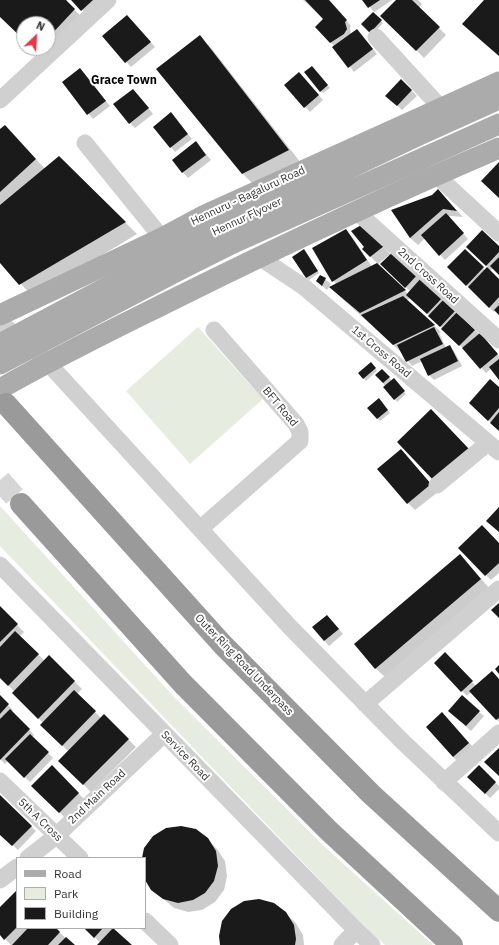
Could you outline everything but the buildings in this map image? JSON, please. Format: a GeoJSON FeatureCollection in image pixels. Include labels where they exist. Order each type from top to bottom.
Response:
{"type":"FeatureCollection","features":[{"type":"Feature","properties":{"kind":"highway","name":"Outer Ring Road Underpass"},"geometry":{"type":"LineString","coordinates":[[3,396],[223,645],[371,794],[499,911]]}},
{"type":"Feature","properties":{"kind":"highway"},"geometry":{"type":"LineString","coordinates":[[21,504],[183,684],[328,830],[452,945]]}},
{"type":"Feature","properties":{"kind":"main road","name":"Hennuru - Bagaluru Road"},"geometry":{"type":"LineString","coordinates":[[0,314],[162,238],[205,215],[499,82]]}},
{"type":"Feature","properties":{"kind":"main road","name":"Hennur Flyover"},"geometry":{"type":"LineString","coordinates":[[0,344],[179,249],[412,138],[499,99]]}},
{"type":"Feature","properties":{"kind":"main road","name":"Hennur Flyover"},"geometry":{"type":"LineString","coordinates":[[0,364],[228,245],[499,124]]}},
{"type":"Feature","properties":{"kind":"main road"},"geometry":{"type":"LineString","coordinates":[[3,396],[47,362],[259,257],[436,175],[499,148]]}},
{"type":"Feature","properties":{"kind":"street"},"geometry":{"type":"LineString","coordinates":[[0,100],[108,0]]}},
{"type":"Feature","properties":{"kind":"street"},"geometry":{"type":"LineString","coordinates":[[376,37],[441,108]]}},
{"type":"Feature","properties":{"kind":"street"},"geometry":{"type":"LineString","coordinates":[[85,143],[162,238]]}},
{"type":"Feature","properties":{"kind":"street"},"geometry":{"type":"LineString","coordinates":[[436,175],[499,233]]}},
{"type":"Feature","properties":{"kind":"street","name":"2nd Cross Road"},"geometry":{"type":"LineString","coordinates":[[357,212],[499,340]]}},
{"type":"Feature","properties":{"kind":"street","name":"1st Cross Road"},"geometry":{"type":"LineString","coordinates":[[259,257],[304,287],[494,447]]}},
{"type":"Feature","properties":{"kind":"street"},"geometry":{"type":"LineString","coordinates":[[0,323],[33,348],[47,362],[289,626],[444,782],[499,833]]}},
{"type":"Feature","properties":{"kind":"street","name":"BFT Road"},"geometry":{"type":"LineString","coordinates":[[200,530],[300,440],[300,432],[296,424],[214,330]]}},
{"type":"Feature","properties":{"kind":"street"},"geometry":{"type":"LineString","coordinates":[[437,485],[494,447]]}},
{"type":"Feature","properties":{"kind":"street","name":"Service Road"},"geometry":{"type":"LineString","coordinates":[[0,566],[370,944]]}},
{"type":"Feature","properties":{"kind":"street"},"geometry":{"type":"LineString","coordinates":[[365,704],[499,589]]}},
{"type":"Feature","properties":{"kind":"street"},"geometry":{"type":"LineString","coordinates":[[444,782],[499,733]]}},
{"type":"Feature","properties":{"kind":"street","name":"2nd Main Road"},"geometry":{"type":"LineString","coordinates":[[29,857],[56,836],[164,734]]}},
{"type":"Feature","properties":{"kind":"street","name":"5th A Cross"},"geometry":{"type":"LineString","coordinates":[[0,781],[79,857]]}},
{"type":"Feature","properties":{"kind":"street"},"geometry":{"type":"LineString","coordinates":[[0,880],[16,868]]}},
{"type":"Feature","properties":{"kind":"street"},"geometry":{"type":"LineString","coordinates":[[146,922],[170,945]]}},
{"type":"Feature","properties":{"kind":"street"},"geometry":{"type":"LineString","coordinates":[[342,945],[356,930]]}},
{"type":"Feature","properties":{"kind":"green space"},"geometry":{"type":"Polygon","coordinates":[[[198,327],[263,399],[190,464],[126,391],[198,327]]]}},
{"type":"Feature","properties":{"kind":"green space"},"geometry":{"type":"Polygon","coordinates":[[[0,506],[175,698],[325,847],[433,945],[385,945],[362,924],[0,546],[0,506]]]}},
{"type":"Feature","properties":{"kind":"tunnel"},"geometry":{"type":"LineString","coordinates":[[0,480],[21,504]]}},
{"type":"Feature","properties":{"kind":"district","name":"Grace Town"},"geometry":{"type":"Point","coordinates":[124,81]}}]}
